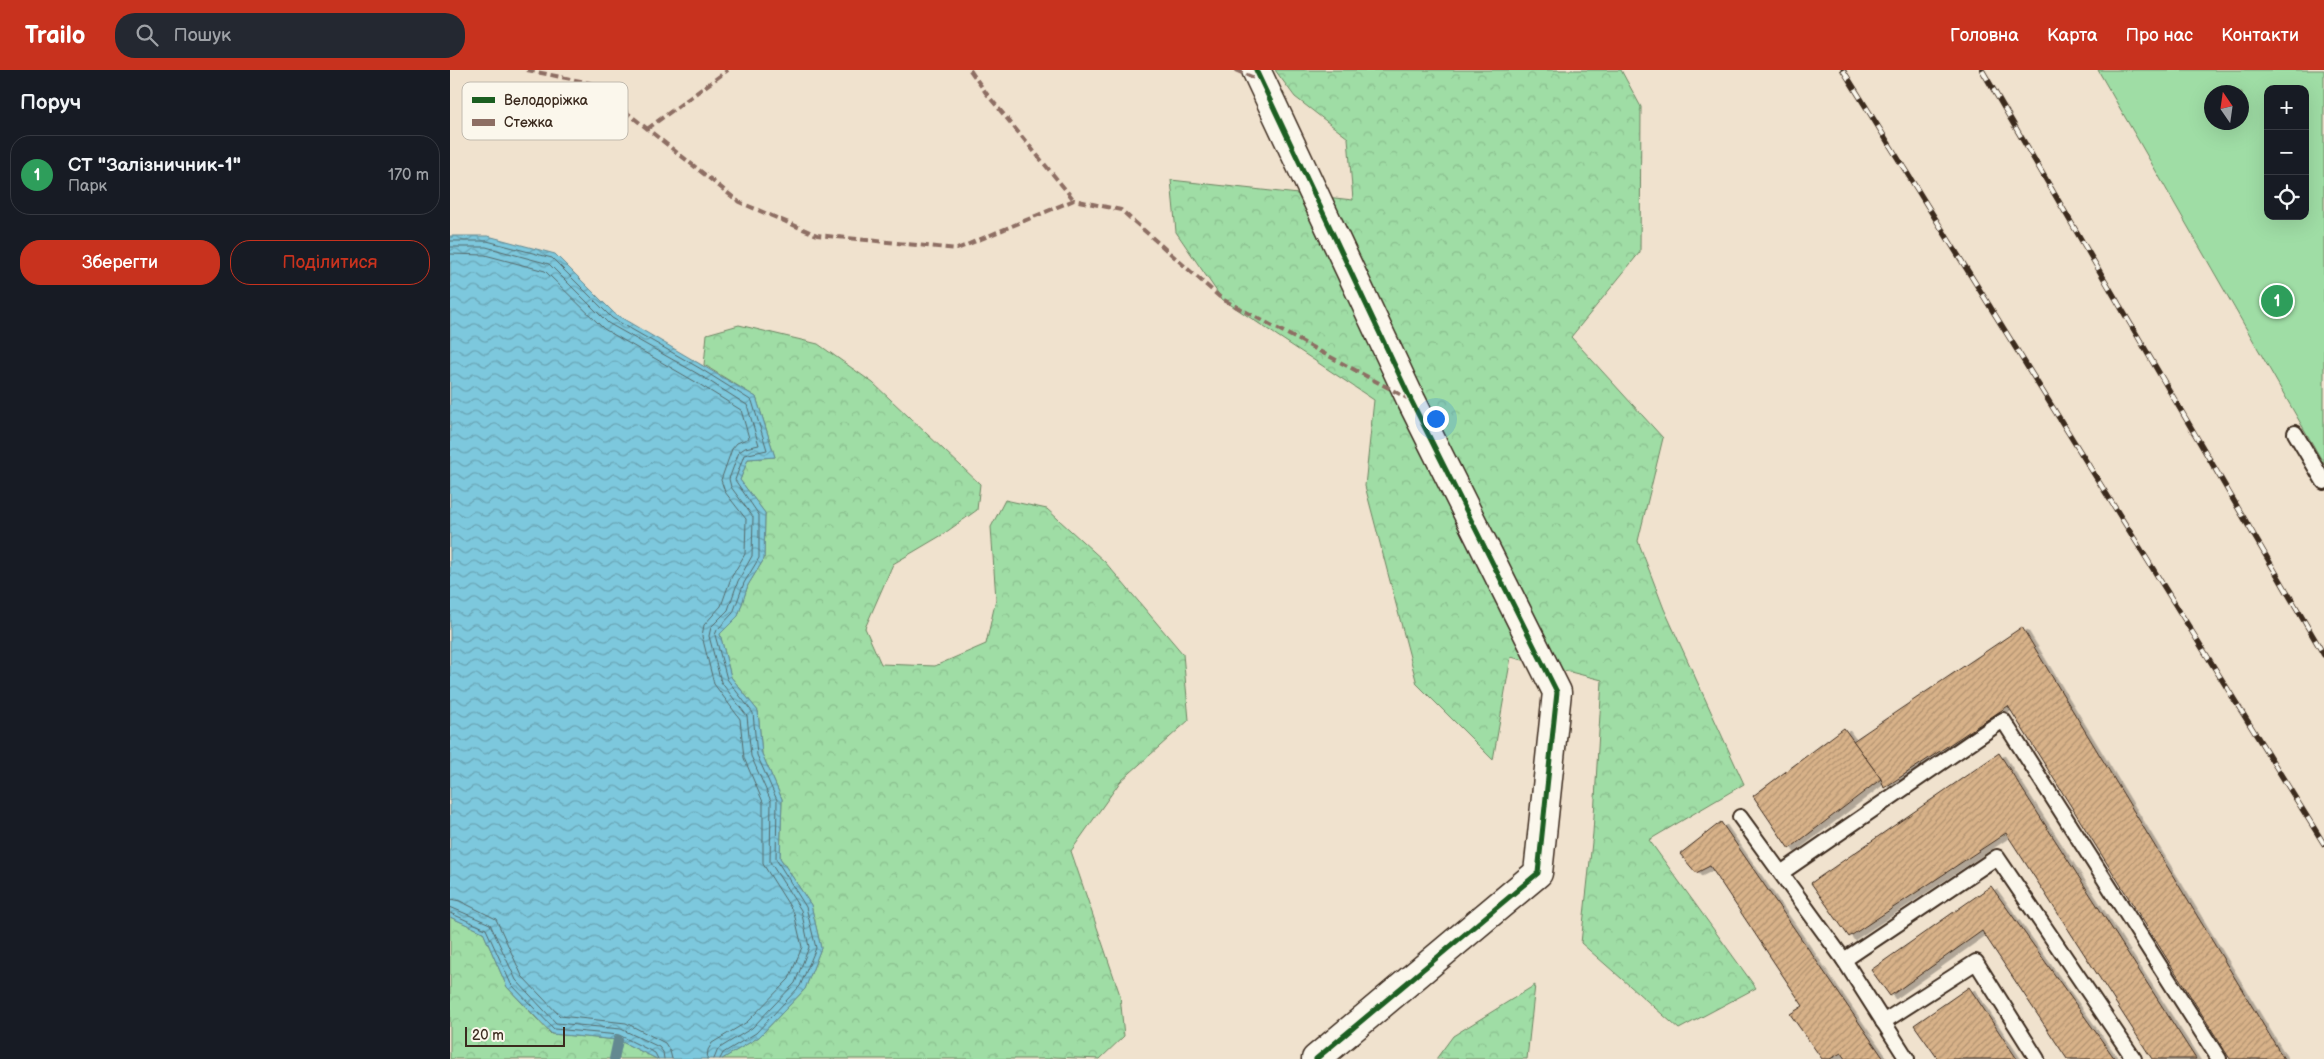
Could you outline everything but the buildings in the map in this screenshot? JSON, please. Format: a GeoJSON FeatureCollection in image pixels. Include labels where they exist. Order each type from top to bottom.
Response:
{"type":"FeatureCollection","features":[{"type":"Feature","properties":{"kind":"street"},"geometry":{"type":"LineString","coordinates":[[1256,70],[1411,400],[1556,692],[1538,873],[1316,1059]]}},
{"type":"Feature","properties":{"kind":"lane"},"geometry":{"type":"LineString","coordinates":[[2295,433],[2324,482]]}},
{"type":"Feature","properties":{"kind":"lane"},"geometry":{"type":"LineString","coordinates":[[1781,873],[2002,720],[2219,1059]]}},
{"type":"Feature","properties":{"kind":"lane"},"geometry":{"type":"LineString","coordinates":[[1740,817],[1844,960],[1907,1059]]}},
{"type":"Feature","properties":{"kind":"lane"},"geometry":{"type":"LineString","coordinates":[[1844,960],[1997,857],[2134,1059]]}},
{"type":"Feature","properties":{"kind":"lane"},"geometry":{"type":"LineString","coordinates":[[1883,1022],[1976,962],[2037,1059]]}},
{"type":"Feature","properties":{"kind":"green space"},"geometry":{"type":"Polygon","coordinates":[[[1275,70],[1621,70],[1641,107],[1640,252],[1571,337],[1663,438],[1638,541],[1664,609],[1744,784],[1649,840],[1756,988],[1679,1029],[1581,943],[1593,833],[1602,680],[1511,657],[1493,760],[1417,684],[1365,486],[1374,400],[1222,299],[1176,232],[1171,180],[1353,200],[1348,138],[1295,97],[1275,70]]]}},
{"type":"Feature","properties":{"kind":"green space"},"geometry":{"type":"Polygon","coordinates":[[[2098,70],[2324,70],[2324,464],[2098,70]]]}},
{"type":"Feature","properties":{"kind":"green space"},"geometry":{"type":"Polygon","coordinates":[[[739,325],[818,344],[873,383],[980,484],[977,510],[942,535],[893,564],[865,628],[881,664],[935,666],[986,644],[996,599],[991,527],[1005,500],[1047,509],[1105,562],[1183,654],[1189,720],[1120,782],[1071,851],[1120,995],[1124,1036],[1100,1059],[1053,1057],[1049,1059],[722,1059],[759,1037],[805,989],[821,948],[811,905],[780,858],[782,799],[762,754],[758,711],[731,677],[720,634],[738,616],[748,585],[764,559],[765,513],[740,480],[748,459],[775,457],[756,397],[704,365],[707,334],[739,325]]]}},
{"type":"Feature","properties":{"kind":"green space"},"geometry":{"type":"Polygon","coordinates":[[[450,917],[483,932],[507,987],[551,1034],[618,1040],[657,1059],[450,1059],[450,917]]]}},
{"type":"Feature","properties":{"kind":"green space"},"geometry":{"type":"Polygon","coordinates":[[[1535,985],[1527,1059],[1436,1059],[1453,1036],[1535,985]]]}},
{"type":"Feature","properties":{"kind":"water"},"geometry":{"type":"Polygon","coordinates":[[[450,236],[488,236],[555,254],[615,314],[756,397],[775,457],[748,459],[740,480],[765,513],[764,559],[748,585],[738,616],[720,634],[731,677],[758,711],[762,754],[782,799],[780,858],[811,905],[821,948],[805,989],[759,1037],[722,1059],[657,1059],[618,1040],[552,1034],[507,987],[483,932],[450,917],[450,236]]]}},
{"type":"Feature","properties":{"kind":"waterway"},"geometry":{"type":"LineString","coordinates":[[614,1059],[618,1040]]}},
{"type":"Feature","properties":{"kind":"railway"},"geometry":{"type":"LineString","coordinates":[[1843,70],[2324,844]]}},
{"type":"Feature","properties":{"kind":"railway"},"geometry":{"type":"LineString","coordinates":[[1982,70],[2324,655]]}},
{"type":"Feature","properties":{"kind":"marked path"},"geometry":{"type":"LineString","coordinates":[[527,70],[585,82]]}},
{"type":"Feature","properties":{"kind":"marked path"},"geometry":{"type":"LineString","coordinates":[[647,129],[728,70]]}},
{"type":"Feature","properties":{"kind":"marked path"},"geometry":{"type":"LineString","coordinates":[[970,70],[986,93],[1074,200]]}},
{"type":"Feature","properties":{"kind":"marked path"},"geometry":{"type":"LineString","coordinates":[[1235,70],[1259,80]]}},
{"type":"Feature","properties":{"kind":"marked path"},"geometry":{"type":"LineString","coordinates":[[628,113],[739,202],[817,235],[957,249],[1074,200],[1121,210],[1222,299],[1411,400]]}},
{"type":"Feature","properties":{"kind":"cycle path"},"geometry":{"type":"LineString","coordinates":[[1256,70],[1411,400],[1557,692],[1538,873],[1316,1059]]}},
{"type":"Feature","properties":{"kind":"place","name":"СТ \"Залізничник-1\""},"geometry":{"type":"Point","coordinates":[2277,301]}}]}
